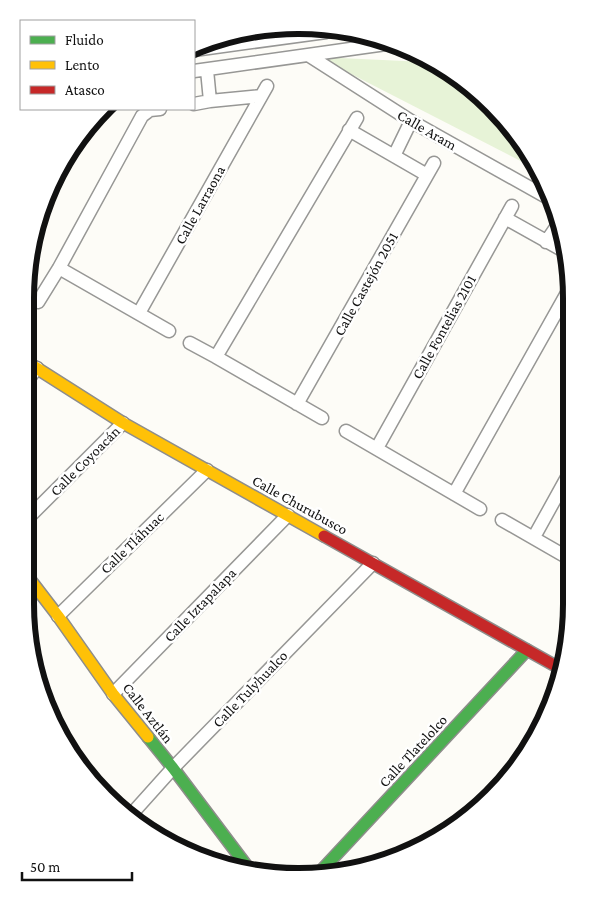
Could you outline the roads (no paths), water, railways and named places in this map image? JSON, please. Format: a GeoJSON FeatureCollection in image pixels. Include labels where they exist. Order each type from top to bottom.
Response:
{"type":"FeatureCollection","features":[{"type":"Feature","properties":{"kind":"street"},"geometry":{"type":"LineString","coordinates":[[227,44],[279,34]]}},
{"type":"Feature","properties":{"kind":"street"},"geometry":{"type":"LineString","coordinates":[[210,101],[200,71],[375,45]]}},
{"type":"Feature","properties":{"kind":"street","name":"Calle Aram"},"geometry":{"type":"LineString","coordinates":[[308,55],[411,121],[542,194]]}},
{"type":"Feature","properties":{"kind":"street","name":"Calle Larraona"},"geometry":{"type":"LineString","coordinates":[[139,314],[264,91],[195,104]]}},
{"type":"Feature","properties":{"kind":"street"},"geometry":{"type":"LineString","coordinates":[[38,302],[59,268],[142,116],[150,110]]}},
{"type":"Feature","properties":{"kind":"street"},"geometry":{"type":"LineString","coordinates":[[216,356],[357,118]]}},
{"type":"Feature","properties":{"kind":"street"},"geometry":{"type":"LineString","coordinates":[[394,156],[411,121]]}},
{"type":"Feature","properties":{"kind":"street"},"geometry":{"type":"LineString","coordinates":[[349,130],[427,175]]}},
{"type":"Feature","properties":{"kind":"street","name":"Calle Castejón 2051"},"geometry":{"type":"LineString","coordinates":[[298,404],[434,163]]}},
{"type":"Feature","properties":{"kind":"street","name":"Calle Fontelias 2101"},"geometry":{"type":"LineString","coordinates":[[377,448],[512,206]]}},
{"type":"Feature","properties":{"kind":"street"},"geometry":{"type":"LineString","coordinates":[[505,218],[558,248]]}},
{"type":"Feature","properties":{"kind":"street"},"geometry":{"type":"LineString","coordinates":[[546,242],[554,230]]}},
{"type":"Feature","properties":{"kind":"street"},"geometry":{"type":"LineString","coordinates":[[59,268],[169,331]]}},
{"type":"Feature","properties":{"kind":"street"},"geometry":{"type":"LineString","coordinates":[[454,494],[563,300]]}},
{"type":"Feature","properties":{"kind":"street"},"geometry":{"type":"LineString","coordinates":[[190,343],[216,356],[322,418]]}},
{"type":"Feature","properties":{"kind":"street","name":"Calle Churubusco"},"geometry":{"type":"LineString","coordinates":[[34,366],[123,423],[555,666]]}},
{"type":"Feature","properties":{"kind":"street","name":"Calle Coyoacán"},"geometry":{"type":"LineString","coordinates":[[34,512],[123,423]]}},
{"type":"Feature","properties":{"kind":"street"},"geometry":{"type":"LineString","coordinates":[[346,431],[480,510]]}},
{"type":"Feature","properties":{"kind":"street","name":"Calle Tláhuac"},"geometry":{"type":"LineString","coordinates":[[58,616],[207,470]]}},
{"type":"Feature","properties":{"kind":"street"},"geometry":{"type":"LineString","coordinates":[[534,537],[563,485]]}},
{"type":"Feature","properties":{"kind":"street","name":"Calle Iztapalapa"},"geometry":{"type":"LineString","coordinates":[[113,694],[288,515]]}},
{"type":"Feature","properties":{"kind":"street"},"geometry":{"type":"LineString","coordinates":[[502,520],[563,555]]}},
{"type":"Feature","properties":{"kind":"street","name":"Calle Tulyhualco"},"geometry":{"type":"LineString","coordinates":[[134,811],[173,768],[372,563]]}},
{"type":"Feature","properties":{"kind":"street","name":"Calle Aztlán"},"geometry":{"type":"LineString","coordinates":[[34,585],[113,694],[173,768],[244,862]]}},
{"type":"Feature","properties":{"kind":"street","name":"Calle Tlatelolco"},"geometry":{"type":"LineString","coordinates":[[325,867],[527,650]]}}]}
